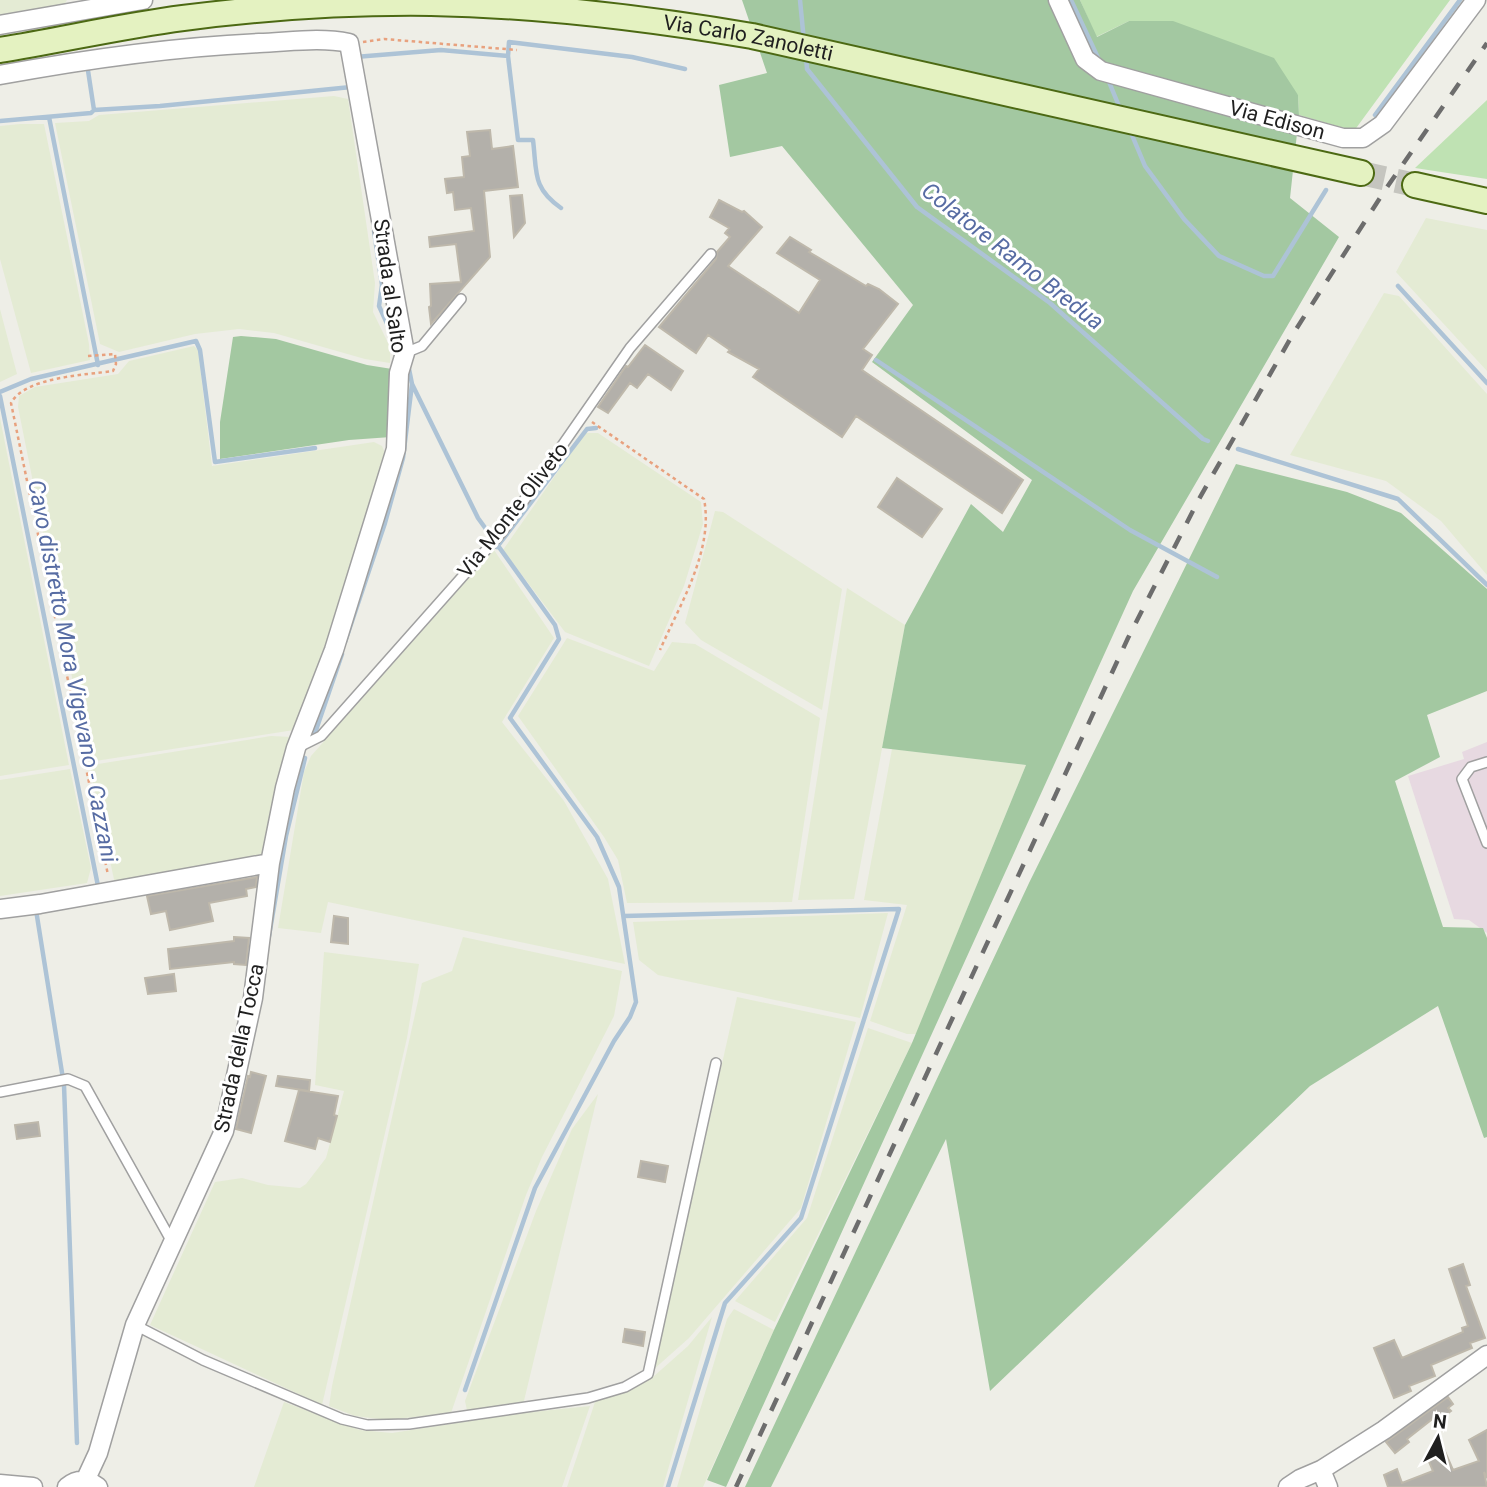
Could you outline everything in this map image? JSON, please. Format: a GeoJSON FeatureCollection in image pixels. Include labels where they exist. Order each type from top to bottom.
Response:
{"type":"FeatureCollection","features":[{"type":"Feature","properties":{"kind":"main road","name":"Via Carlo Zanoletti"},"geometry":{"type":"LineString","coordinates":[[0,50],[195,17],[309,7],[430,3],[543,9],[659,20],[803,47],[1361,173]]}},
{"type":"Feature","properties":{"kind":"main road"},"geometry":{"type":"LineString","coordinates":[[1415,185],[1487,201]]}},
{"type":"Feature","properties":{"kind":"street"},"geometry":{"type":"LineString","coordinates":[[0,75],[82,36],[143,0]]}},
{"type":"Feature","properties":{"kind":"street","name":"Via Edison"},"geometry":{"type":"LineString","coordinates":[[1058,0],[1085,59],[1106,72],[1343,138],[1363,138],[1383,124],[1476,0]]}},
{"type":"Feature","properties":{"kind":"street"},"geometry":{"type":"LineString","coordinates":[[0,25],[82,36],[229,45],[331,40],[351,53]]}},
{"type":"Feature","properties":{"kind":"street","name":"Strada al Salto"},"geometry":{"type":"LineString","coordinates":[[270,863],[296,748],[334,650],[396,449],[398,373],[404,356],[351,53]]}},
{"type":"Feature","properties":{"kind":"street"},"geometry":{"type":"LineString","coordinates":[[0,909],[270,863]]}},
{"type":"Feature","properties":{"kind":"street","name":"Strada della Tocca"},"geometry":{"type":"LineString","coordinates":[[91,1484],[135,1325],[224,1131],[253,998],[270,863]]}},
{"type":"Feature","properties":{"kind":"street"},"geometry":{"type":"LineString","coordinates":[[1288,1487],[1300,1479],[1324,1479],[1384,1430],[1487,1355]]}},
{"type":"Feature","properties":{"kind":"street"},"geometry":{"type":"LineString","coordinates":[[67,1487],[72,1483],[91,1484]]}},
{"type":"Feature","properties":{"kind":"street"},"geometry":{"type":"LineString","coordinates":[[0,1484],[33,1487]]}},
{"type":"Feature","properties":{"kind":"lane","name":"Via Monte Oliveto"},"geometry":{"type":"LineString","coordinates":[[296,748],[321,736],[497,536],[630,348],[711,254]]}},
{"type":"Feature","properties":{"kind":"lane"},"geometry":{"type":"LineString","coordinates":[[404,356],[422,346],[461,299]]}},
{"type":"Feature","properties":{"kind":"lane"},"geometry":{"type":"LineString","coordinates":[[1487,762],[1471,767],[1462,779],[1487,843]]}},
{"type":"Feature","properties":{"kind":"lane"},"geometry":{"type":"LineString","coordinates":[[135,1325],[203,1360],[342,1419],[367,1425],[409,1424],[575,1400],[625,1387],[649,1374],[716,1063]]}},
{"type":"Feature","properties":{"kind":"lane"},"geometry":{"type":"LineString","coordinates":[[0,1092],[68,1079],[85,1086],[173,1243]]}},
{"type":"Feature","properties":{"kind":"path"},"geometry":{"type":"LineString","coordinates":[[351,53],[384,40],[516,50]]}},
{"type":"Feature","properties":{"kind":"path"},"geometry":{"type":"LineString","coordinates":[[89,356],[115,354],[116,364],[113,371],[34,384],[15,395],[11,403],[111,892]]}},
{"type":"Feature","properties":{"kind":"path"},"geometry":{"type":"LineString","coordinates":[[584,416],[704,499],[707,517],[696,569],[660,650]]}},
{"type":"Feature","properties":{"kind":"shaded area"},"geometry":{"type":"Polygon","coordinates":[[[1487,742],[1487,933],[1469,920],[1454,919],[1408,776],[1464,759],[1462,752],[1487,742]]]}},
{"type":"Feature","properties":{"kind":"green space"},"geometry":{"type":"Polygon","coordinates":[[[0,0],[67,0],[64,5],[0,16],[0,0]]]}},
{"type":"Feature","properties":{"kind":"green space"},"geometry":{"type":"Polygon","coordinates":[[[742,0],[1080,0],[1097,37],[1129,21],[1173,21],[1274,58],[1298,95],[1299,115],[1290,198],[1339,237],[1133,591],[726,1487],[707,1480],[774,1330],[912,1043],[1026,765],[882,748],[905,625],[971,504],[1003,532],[1032,480],[872,362],[913,305],[782,146],[730,157],[719,85],[767,73],[742,0]]]}},
{"type":"Feature","properties":{"kind":"green space"},"geometry":{"type":"Polygon","coordinates":[[[1080,0],[1450,0],[1354,131],[1299,115],[1298,95],[1129,21],[1096,37],[1080,0]]]}},
{"type":"Feature","properties":{"kind":"green space"},"geometry":{"type":"Polygon","coordinates":[[[334,96],[348,99],[375,283],[373,312],[390,347],[390,363],[365,359],[274,333],[239,329],[195,334],[119,352],[100,344],[55,123],[89,121],[99,115],[334,96]]]}},
{"type":"Feature","properties":{"kind":"green space"},"geometry":{"type":"Polygon","coordinates":[[[1487,100],[1487,179],[1415,168],[1487,100]]]}},
{"type":"Feature","properties":{"kind":"green space"},"geometry":{"type":"Polygon","coordinates":[[[44,124],[90,360],[31,373],[0,259],[0,126],[44,124]]]}},
{"type":"Feature","properties":{"kind":"green space"},"geometry":{"type":"Polygon","coordinates":[[[1426,218],[1487,230],[1487,371],[1396,272],[1426,218]]]}},
{"type":"Feature","properties":{"kind":"green space"},"geometry":{"type":"Polygon","coordinates":[[[1384,293],[1399,296],[1487,394],[1487,575],[1441,521],[1386,481],[1290,455],[1384,293]]]}},
{"type":"Feature","properties":{"kind":"green space"},"geometry":{"type":"Polygon","coordinates":[[[0,309],[17,374],[0,382],[0,309]]]}},
{"type":"Feature","properties":{"kind":"green space"},"geometry":{"type":"Polygon","coordinates":[[[233,337],[276,339],[367,365],[392,369],[391,437],[349,440],[220,459],[220,422],[233,337]]]}},
{"type":"Feature","properties":{"kind":"green space"},"geometry":{"type":"Polygon","coordinates":[[[194,346],[198,350],[212,466],[374,442],[382,446],[385,453],[351,576],[294,730],[89,762],[18,407],[19,396],[35,387],[118,374],[129,361],[194,346]]]}},
{"type":"Feature","properties":{"kind":"green space"},"geometry":{"type":"Polygon","coordinates":[[[0,418],[69,765],[0,776],[0,418]]]}},
{"type":"Feature","properties":{"kind":"green space"},"geometry":{"type":"Polygon","coordinates":[[[585,433],[598,433],[701,502],[703,524],[684,586],[649,666],[565,632],[503,550],[585,433]]]}},
{"type":"Feature","properties":{"kind":"green space"},"geometry":{"type":"Polygon","coordinates":[[[1236,464],[1347,492],[1401,513],[1487,589],[1487,691],[1427,715],[1440,757],[1395,781],[1443,927],[1483,928],[1487,938],[1487,1137],[1484,1138],[1438,1006],[1310,1086],[990,1391],[946,1139],[771,1487],[745,1487],[1029,883],[1236,464]]]}},
{"type":"Feature","properties":{"kind":"green space"},"geometry":{"type":"Polygon","coordinates":[[[715,511],[723,512],[842,589],[822,710],[701,640],[685,623],[715,511]]]}},
{"type":"Feature","properties":{"kind":"green space"},"geometry":{"type":"Polygon","coordinates":[[[494,550],[554,638],[502,722],[564,801],[608,879],[625,964],[328,902],[321,933],[278,928],[304,772],[311,756],[494,550]]]}},
{"type":"Feature","properties":{"kind":"green space"},"geometry":{"type":"Polygon","coordinates":[[[847,588],[905,625],[854,899],[798,900],[847,588]]]}},
{"type":"Feature","properties":{"kind":"green space"},"geometry":{"type":"Polygon","coordinates":[[[567,638],[654,671],[672,642],[695,644],[820,718],[792,902],[627,903],[618,860],[518,716],[567,638]]]}},
{"type":"Feature","properties":{"kind":"green space"},"geometry":{"type":"Polygon","coordinates":[[[271,736],[292,737],[264,853],[232,864],[115,884],[91,773],[92,765],[271,736]]]}},
{"type":"Feature","properties":{"kind":"green space"},"geometry":{"type":"Polygon","coordinates":[[[892,749],[1026,765],[916,1034],[907,1034],[870,1021],[907,905],[864,900],[892,749]]]}},
{"type":"Feature","properties":{"kind":"green space"},"geometry":{"type":"Polygon","coordinates":[[[70,769],[91,868],[87,883],[0,896],[0,780],[70,769]]]}},
{"type":"Feature","properties":{"kind":"green space"},"geometry":{"type":"Polygon","coordinates":[[[888,913],[860,1018],[658,975],[639,960],[633,922],[888,913]]]}},
{"type":"Feature","properties":{"kind":"green space"},"geometry":{"type":"Polygon","coordinates":[[[463,937],[622,971],[614,1016],[542,1157],[526,1195],[451,1413],[387,1420],[355,1416],[329,1406],[332,1386],[422,983],[452,971],[463,937]]]}},
{"type":"Feature","properties":{"kind":"green space"},"geometry":{"type":"Polygon","coordinates":[[[324,952],[419,964],[407,1038],[322,1405],[150,1325],[215,1182],[242,1178],[268,1185],[300,1188],[326,1158],[344,1091],[315,1085],[324,952]]]}},
{"type":"Feature","properties":{"kind":"green space"},"geometry":{"type":"Polygon","coordinates":[[[737,997],[856,1022],[801,1208],[689,1338],[653,1370],[737,997]]]}},
{"type":"Feature","properties":{"kind":"green space"},"geometry":{"type":"Polygon","coordinates":[[[868,1028],[912,1043],[775,1322],[735,1301],[807,1218],[868,1028]]]}},
{"type":"Feature","properties":{"kind":"green space"},"geometry":{"type":"Polygon","coordinates":[[[598,1094],[523,1405],[467,1410],[465,1401],[536,1211],[572,1129],[598,1094]]]}},
{"type":"Feature","properties":{"kind":"green space"},"geometry":{"type":"Polygon","coordinates":[[[734,1309],[774,1330],[703,1487],[677,1487],[727,1319],[734,1309]]]}},
{"type":"Feature","properties":{"kind":"green space"},"geometry":{"type":"Polygon","coordinates":[[[712,1317],[663,1487],[567,1487],[595,1402],[636,1387],[653,1377],[688,1346],[712,1317]]]}},
{"type":"Feature","properties":{"kind":"green space"},"geometry":{"type":"Polygon","coordinates":[[[284,1402],[360,1430],[392,1433],[522,1413],[590,1406],[562,1487],[254,1487],[284,1402]]]}},
{"type":"Feature","properties":{"kind":"building"},"geometry":{"type":"Polygon","coordinates":[[[490,130],[492,149],[513,146],[518,187],[484,191],[490,257],[431,324],[430,284],[461,282],[456,244],[430,247],[429,237],[474,231],[471,208],[455,210],[453,192],[447,193],[445,179],[464,177],[462,157],[470,156],[467,132],[490,130]]]}},
{"type":"Feature","properties":{"kind":"building"},"geometry":{"type":"Polygon","coordinates":[[[522,195],[525,223],[514,237],[510,196],[522,195]]]}},
{"type":"Feature","properties":{"kind":"building"},"geometry":{"type":"Polygon","coordinates":[[[719,200],[744,211],[762,227],[728,266],[799,313],[820,280],[777,253],[790,237],[811,250],[809,252],[866,286],[868,284],[879,289],[898,304],[863,349],[872,355],[862,370],[1023,480],[1002,513],[856,416],[842,437],[753,377],[759,369],[728,352],[730,350],[708,335],[696,353],[659,327],[716,259],[717,252],[730,237],[725,233],[729,228],[710,217],[719,200]]]}},
{"type":"Feature","properties":{"kind":"building"},"geometry":{"type":"Polygon","coordinates":[[[645,345],[683,371],[671,390],[648,374],[637,388],[630,383],[608,413],[598,407],[626,366],[628,367],[645,345]]]}},
{"type":"Feature","properties":{"kind":"building"},"geometry":{"type":"Polygon","coordinates":[[[897,478],[942,509],[922,537],[878,507],[897,478]]]}},
{"type":"Feature","properties":{"kind":"building"},"geometry":{"type":"Polygon","coordinates":[[[257,877],[256,887],[246,889],[247,896],[209,903],[213,921],[170,930],[166,911],[151,914],[147,896],[257,877]]]}},
{"type":"Feature","properties":{"kind":"building"},"geometry":{"type":"Polygon","coordinates":[[[334,916],[348,918],[348,944],[331,942],[334,916]]]}},
{"type":"Feature","properties":{"kind":"building"},"geometry":{"type":"Polygon","coordinates":[[[234,937],[249,938],[246,965],[234,962],[170,969],[168,949],[234,941],[234,937]]]}},
{"type":"Feature","properties":{"kind":"building"},"geometry":{"type":"Polygon","coordinates":[[[174,974],[176,991],[148,994],[145,978],[174,974]]]}},
{"type":"Feature","properties":{"kind":"building"},"geometry":{"type":"Polygon","coordinates":[[[251,1072],[266,1076],[251,1133],[236,1129],[251,1072]]]}},
{"type":"Feature","properties":{"kind":"building"},"geometry":{"type":"Polygon","coordinates":[[[278,1076],[310,1080],[309,1091],[276,1086],[278,1076]]]}},
{"type":"Feature","properties":{"kind":"building"},"geometry":{"type":"Polygon","coordinates":[[[299,1090],[338,1096],[334,1115],[337,1116],[330,1142],[318,1138],[315,1149],[285,1141],[299,1090]]]}},
{"type":"Feature","properties":{"kind":"building"},"geometry":{"type":"Polygon","coordinates":[[[38,1122],[40,1136],[17,1139],[15,1125],[38,1122]]]}},
{"type":"Feature","properties":{"kind":"building"},"geometry":{"type":"Polygon","coordinates":[[[641,1161],[668,1166],[665,1182],[638,1177],[641,1161]]]}},
{"type":"Feature","properties":{"kind":"building"},"geometry":{"type":"Polygon","coordinates":[[[1463,1264],[1470,1285],[1466,1286],[1485,1338],[1470,1343],[1472,1348],[1431,1365],[1435,1376],[1409,1386],[1411,1391],[1394,1398],[1374,1348],[1394,1340],[1402,1358],[1463,1332],[1462,1328],[1468,1326],[1449,1269],[1463,1264]]]}},
{"type":"Feature","properties":{"kind":"building"},"geometry":{"type":"Polygon","coordinates":[[[625,1329],[645,1332],[643,1346],[623,1342],[625,1329]]]}},
{"type":"Feature","properties":{"kind":"building"},"geometry":{"type":"Polygon","coordinates":[[[1448,1397],[1453,1404],[1448,1408],[1451,1411],[1438,1421],[1435,1417],[1407,1439],[1409,1442],[1395,1453],[1386,1442],[1448,1397]]]}},
{"type":"Feature","properties":{"kind":"building"},"geometry":{"type":"Polygon","coordinates":[[[1487,1430],[1487,1477],[1484,1472],[1487,1487],[1388,1487],[1384,1475],[1397,1469],[1402,1483],[1433,1471],[1427,1457],[1444,1449],[1453,1470],[1479,1461],[1469,1440],[1487,1430]]]}},
{"type":"Feature","properties":{"kind":"waterway","name":"Colatore Ramo Bredua"},"geometry":{"type":"LineString","coordinates":[[800,0],[804,41]]}},
{"type":"Feature","properties":{"kind":"waterway"},"geometry":{"type":"LineString","coordinates":[[1071,0],[1100,62]]}},
{"type":"Feature","properties":{"kind":"waterway"},"geometry":{"type":"LineString","coordinates":[[1375,115],[1460,0]]}},
{"type":"Feature","properties":{"kind":"waterway","name":"Cavo distretto Mora Vigevano - Cazzani"},"geometry":{"type":"LineString","coordinates":[[355,57],[441,50],[508,56],[509,42],[632,57],[685,69]]}},
{"type":"Feature","properties":{"kind":"waterway","name":"Cavo distretto Mora Vigevano - Cazzani"},"geometry":{"type":"LineString","coordinates":[[508,56],[518,140],[533,140],[540,186],[561,208]]}},
{"type":"Feature","properties":{"kind":"waterway","name":"Colatore Ramo Bredua"},"geometry":{"type":"LineString","coordinates":[[806,57],[807,69],[917,207],[1050,303],[1208,441]]}},
{"type":"Feature","properties":{"kind":"waterway","name":"Cavo distretto Mora Vigevano - Cazzani"},"geometry":{"type":"LineString","coordinates":[[0,121],[91,113],[94,110],[87,64]]}},
{"type":"Feature","properties":{"kind":"waterway"},"geometry":{"type":"LineString","coordinates":[[1107,77],[1121,111]]}},
{"type":"Feature","properties":{"kind":"waterway","name":"Cavo distretto Mora Vigevano - Cazzani"},"geometry":{"type":"LineString","coordinates":[[94,110],[351,87]]}},
{"type":"Feature","properties":{"kind":"waterway","name":"Cavo distretto Mora Vigevano - Cazzani"},"geometry":{"type":"LineString","coordinates":[[49,117],[98,365]]}},
{"type":"Feature","properties":{"kind":"waterway"},"geometry":{"type":"LineString","coordinates":[[1129,128],[1145,166],[1184,219],[1219,256],[1264,276],[1273,276],[1326,190]]}},
{"type":"Feature","properties":{"kind":"waterway","name":"Cavo distretto Mora Vigevano - Cazzani"},"geometry":{"type":"LineString","coordinates":[[374,231],[382,285],[379,306],[395,341]]}},
{"type":"Feature","properties":{"kind":"waterway"},"geometry":{"type":"LineString","coordinates":[[1398,286],[1487,383]]}},
{"type":"Feature","properties":{"kind":"waterway","name":"Cavo distretto Mora Vigevano - Cazzani"},"geometry":{"type":"LineString","coordinates":[[0,392],[31,379],[196,341],[200,350],[215,462],[315,448]]}},
{"type":"Feature","properties":{"kind":"waterway"},"geometry":{"type":"LineString","coordinates":[[876,360],[1130,530],[1217,577]]}},
{"type":"Feature","properties":{"kind":"waterway","name":"Cavo distretto Mora Vigevano - Cazzani"},"geometry":{"type":"LineString","coordinates":[[345,642],[385,523],[403,458],[412,384],[408,364]]}},
{"type":"Feature","properties":{"kind":"waterway","name":"Cavo distretto Mora Vigevano - Cazzani"},"geometry":{"type":"LineString","coordinates":[[412,384],[478,518],[555,625],[559,639],[510,718],[597,837],[619,887],[636,1002],[535,1188],[465,1390]]}},
{"type":"Feature","properties":{"kind":"waterway","name":"Cavo distretto Mora Vigevano - Cazzani"},"geometry":{"type":"LineString","coordinates":[[0,396],[98,886],[95,887]]}},
{"type":"Feature","properties":{"kind":"waterway","name":"Cavo distretto Mora Vigevano - Cazzani"},"geometry":{"type":"LineString","coordinates":[[497,547],[587,429],[596,428]]}},
{"type":"Feature","properties":{"kind":"waterway","name":"Colatore Ramo Bredua"},"geometry":{"type":"LineString","coordinates":[[1238,449],[1398,499],[1487,585]]}},
{"type":"Feature","properties":{"kind":"waterway","name":"Cavo distretto Mora Vigevano - Cazzani"},"geometry":{"type":"LineString","coordinates":[[315,733],[342,654]]}},
{"type":"Feature","properties":{"kind":"waterway"},"geometry":{"type":"LineString","coordinates":[[269,936],[286,836],[305,758]]}},
{"type":"Feature","properties":{"kind":"waterway","name":"Cavo distretto Mora Vigevano - Cazzani"},"geometry":{"type":"LineString","coordinates":[[624,916],[899,909],[801,1218],[725,1303],[668,1487]]}},
{"type":"Feature","properties":{"kind":"waterway","name":"Cavo distretto Mora Vigevano - Cazzani"},"geometry":{"type":"LineString","coordinates":[[36,910],[64,1085],[77,1443]]}},
{"type":"Feature","properties":{"kind":"tunnel"},"geometry":{"type":"LineString","coordinates":[[1361,173],[1415,185]]}},
{"type":"Feature","properties":{"kind":"railway"},"geometry":{"type":"LineString","coordinates":[[736,1487],[1128,638],[1199,499],[1293,334],[1385,190],[1487,43]]}}]}
